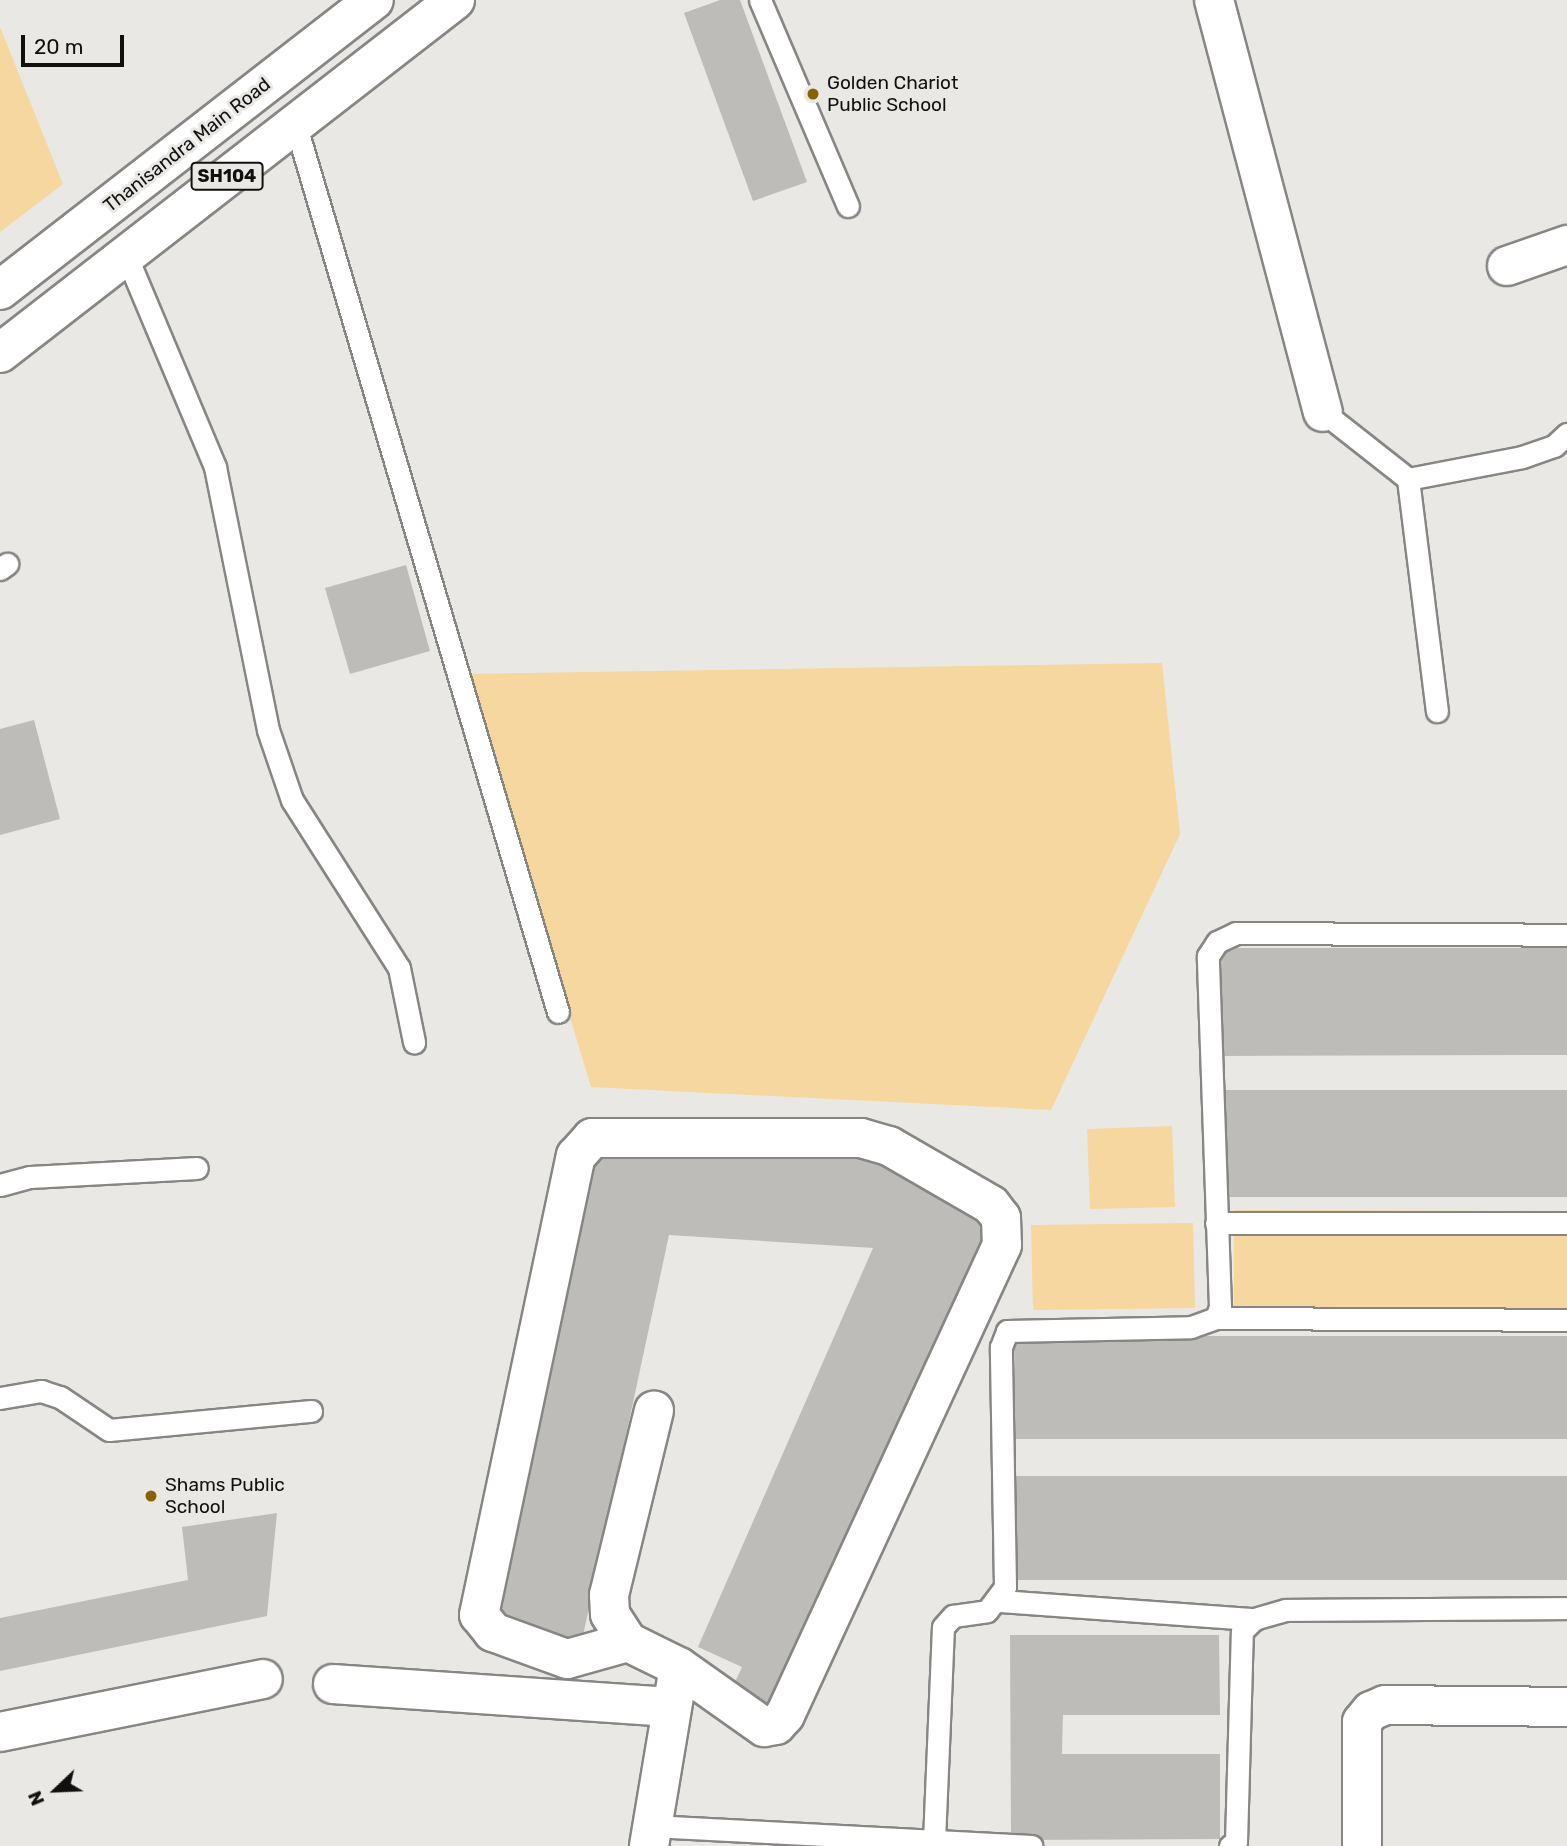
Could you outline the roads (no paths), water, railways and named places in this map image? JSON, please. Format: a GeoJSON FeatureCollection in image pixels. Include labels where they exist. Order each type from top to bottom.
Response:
{"type":"FeatureCollection","features":[{"type":"Feature","properties":{"kind":"street","name":"Thanisandra Main Road"},"geometry":{"type":"LineString","coordinates":[[0,290],[374,0]]}},
{"type":"Feature","properties":{"kind":"street","name":"SH104"},"geometry":{"type":"LineString","coordinates":[[0,353],[455,0]]}},
{"type":"Feature","properties":{"kind":"street"},"geometry":{"type":"LineString","coordinates":[[1214,0],[1324,412]]}},
{"type":"Feature","properties":{"kind":"street"},"geometry":{"type":"LineString","coordinates":[[1507,266],[1567,245]]}},
{"type":"Feature","properties":{"kind":"street"},"geometry":{"type":"LineString","coordinates":[[628,1643],[567,1659],[493,1632],[479,1615],[576,1156],[592,1138],[860,1138],[889,1146],[991,1205],[1002,1218],[1002,1245],[785,1715],[776,1726],[764,1727],[679,1667],[628,1643],[610,1614],[609,1595],[654,1410]]}},
{"type":"Feature","properties":{"kind":"street"},"geometry":{"type":"LineString","coordinates":[[651,1836],[669,1707],[679,1667]]}},
{"type":"Feature","properties":{"kind":"street"},"geometry":{"type":"LineString","coordinates":[[0,1732],[263,1679]]}},
{"type":"Feature","properties":{"kind":"street"},"geometry":{"type":"LineString","coordinates":[[333,1684],[669,1707]]}},
{"type":"Feature","properties":{"kind":"street"},"geometry":{"type":"LineString","coordinates":[[1362,1846],[1362,1722],[1371,1711],[1385,1705],[1567,1707]]}},
{"type":"Feature","properties":{"kind":"lane"},"geometry":{"type":"LineString","coordinates":[[760,0],[848,206]]}},
{"type":"Feature","properties":{"kind":"lane"},"geometry":{"type":"LineString","coordinates":[[295,123],[558,1012]]}},
{"type":"Feature","properties":{"kind":"lane"},"geometry":{"type":"LineString","coordinates":[[126,255],[215,467],[268,730],[292,800],[399,968],[414,1042]]}},
{"type":"Feature","properties":{"kind":"lane"},"geometry":{"type":"LineString","coordinates":[[1324,412],[1408,479],[1437,711]]}},
{"type":"Feature","properties":{"kind":"lane"},"geometry":{"type":"LineString","coordinates":[[1408,479],[1522,457],[1555,446],[1567,434]]}},
{"type":"Feature","properties":{"kind":"lane"},"geometry":{"type":"LineString","coordinates":[[1216,1318],[1208,956],[1217,942],[1236,933],[1567,935]]}},
{"type":"Feature","properties":{"kind":"lane"},"geometry":{"type":"LineString","coordinates":[[0,1185],[30,1177],[197,1168]]}},
{"type":"Feature","properties":{"kind":"lane"},"geometry":{"type":"LineString","coordinates":[[1216,1223],[1567,1223]]}},
{"type":"Feature","properties":{"kind":"lane"},"geometry":{"type":"LineString","coordinates":[[934,1841],[943,1627],[953,1616],[987,1611],[1000,1601],[1005,1587],[1000,1347],[1007,1331],[1191,1327],[1216,1318],[1567,1320]]}},
{"type":"Feature","properties":{"kind":"lane"},"geometry":{"type":"LineString","coordinates":[[0,1398],[41,1391],[61,1396],[109,1430],[311,1411]]}},
{"type":"Feature","properties":{"kind":"lane"},"geometry":{"type":"LineString","coordinates":[[1000,1601],[1254,1619],[1286,1609],[1567,1608]]}},
{"type":"Feature","properties":{"kind":"lane"},"geometry":{"type":"LineString","coordinates":[[1230,1846],[1236,1842],[1242,1631],[1254,1619]]}},
{"type":"Feature","properties":{"kind":"lane"},"geometry":{"type":"LineString","coordinates":[[651,1836],[934,1841],[1031,1846]]}},
{"type":"Feature","properties":{"kind":"place","name":"Golden Chariot Public School"},"geometry":{"type":"Point","coordinates":[813,94]}},
{"type":"Feature","properties":{"kind":"place","name":"Shams Public School"},"geometry":{"type":"Point","coordinates":[151,1496]}}]}
